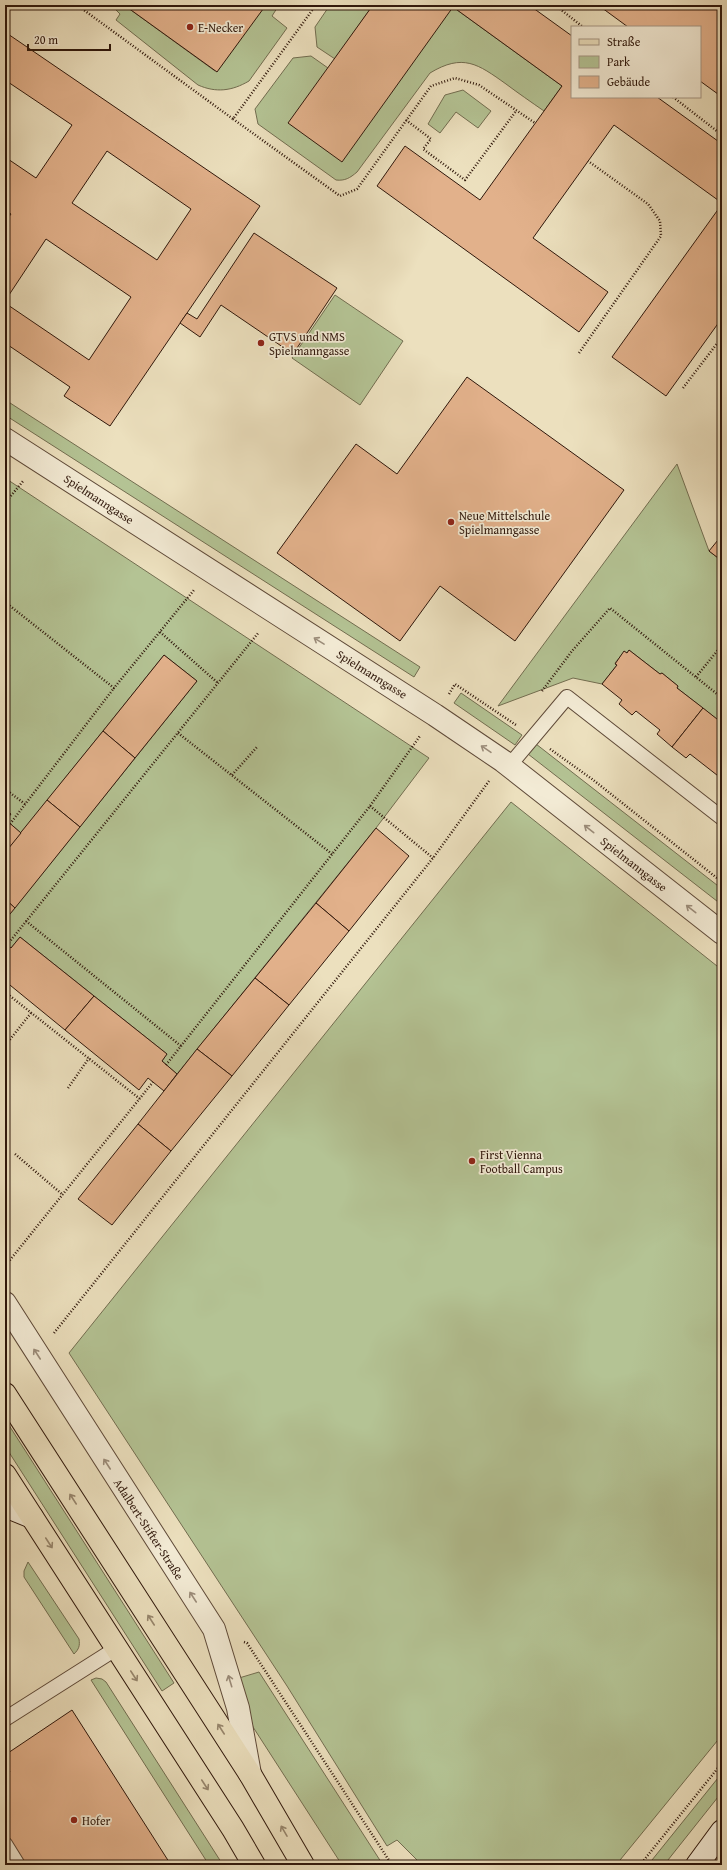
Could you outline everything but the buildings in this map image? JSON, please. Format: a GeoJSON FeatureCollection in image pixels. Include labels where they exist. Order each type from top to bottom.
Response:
{"type":"FeatureCollection","features":[{"type":"Feature","properties":{"kind":"main road","name":"Adalbert-Stifter-Straße"},"geometry":{"type":"LineString","coordinates":[[5,1394],[250,1774],[303,1865]]}},
{"type":"Feature","properties":{"kind":"main road"},"geometry":{"type":"LineString","coordinates":[[5,1475],[233,1829],[254,1865]]}},
{"type":"Feature","properties":{"kind":"street","name":"Spielmanngasse"},"geometry":{"type":"LineString","coordinates":[[5,438],[275,613],[435,714],[506,763],[722,933]]}},
{"type":"Feature","properties":{"kind":"street","name":"Adalbert-Stifter-Straße"},"geometry":{"type":"LineString","coordinates":[[5,1303],[214,1629],[238,1708],[250,1774]]}},
{"type":"Feature","properties":{"kind":"street"},"geometry":{"type":"LineString","coordinates":[[5,1506],[32,1517]]}},
{"type":"Feature","properties":{"kind":"street"},"geometry":{"type":"LineString","coordinates":[[690,1865],[713,1848]]}},
{"type":"Feature","properties":{"kind":"street"},"geometry":{"type":"LineString","coordinates":[[697,1865],[713,1848]]}},
{"type":"Feature","properties":{"kind":"lane"},"geometry":{"type":"LineString","coordinates":[[506,763],[533,737],[567,697],[722,818]]}},
{"type":"Feature","properties":{"kind":"lane"},"geometry":{"type":"LineString","coordinates":[[5,1719],[117,1648]]}},
{"type":"Feature","properties":{"kind":"lane"},"geometry":{"type":"LineString","coordinates":[[5,1844],[18,1865]]}},
{"type":"Feature","properties":{"kind":"path"},"geometry":{"type":"LineString","coordinates":[[77,5],[340,196],[357,188],[431,86],[455,78],[479,85],[535,123]]}},
{"type":"Feature","properties":{"kind":"path"},"geometry":{"type":"LineString","coordinates":[[233,119],[316,5]]}},
{"type":"Feature","properties":{"kind":"path"},"geometry":{"type":"LineString","coordinates":[[555,5],[582,26]]}},
{"type":"Feature","properties":{"kind":"path"},"geometry":{"type":"LineString","coordinates":[[674,98],[722,135]]}},
{"type":"Feature","properties":{"kind":"path"},"geometry":{"type":"LineString","coordinates":[[406,120],[431,139],[424,149],[465,180],[517,111]]}},
{"type":"Feature","properties":{"kind":"path"},"geometry":{"type":"LineString","coordinates":[[579,353],[661,236],[660,221],[648,204],[588,161]]}},
{"type":"Feature","properties":{"kind":"path"},"geometry":{"type":"LineString","coordinates":[[683,388],[722,337]]}},
{"type":"Feature","properties":{"kind":"path"},"geometry":{"type":"LineString","coordinates":[[10,824],[114,688],[210,571]]}},
{"type":"Feature","properties":{"kind":"path"},"geometry":{"type":"LineString","coordinates":[[5,602],[114,688]]}},
{"type":"Feature","properties":{"kind":"path"},"geometry":{"type":"LineString","coordinates":[[539,694],[572,651],[610,608],[722,698]]}},
{"type":"Feature","properties":{"kind":"path"},"geometry":{"type":"LineString","coordinates":[[7,945],[275,613]]}},
{"type":"Feature","properties":{"kind":"path"},"geometry":{"type":"LineString","coordinates":[[160,632],[218,683]]}},
{"type":"Feature","properties":{"kind":"path"},"geometry":{"type":"LineString","coordinates":[[696,678],[722,645]]}},
{"type":"Feature","properties":{"kind":"path"},"geometry":{"type":"LineString","coordinates":[[435,714],[455,684],[516,725],[598,784],[722,882]]}},
{"type":"Feature","properties":{"kind":"path"},"geometry":{"type":"LineString","coordinates":[[516,725],[521,718]]}},
{"type":"Feature","properties":{"kind":"path"},"geometry":{"type":"LineString","coordinates":[[166,1065],[370,806],[423,732]]}},
{"type":"Feature","properties":{"kind":"path"},"geometry":{"type":"LineString","coordinates":[[178,733],[332,854]]}},
{"type":"Feature","properties":{"kind":"path"},"geometry":{"type":"LineString","coordinates":[[232,775],[257,747]]}},
{"type":"Feature","properties":{"kind":"path"},"geometry":{"type":"LineString","coordinates":[[51,1337],[433,858],[506,763]]}},
{"type":"Feature","properties":{"kind":"path"},"geometry":{"type":"LineString","coordinates":[[5,789],[25,804]]}},
{"type":"Feature","properties":{"kind":"path"},"geometry":{"type":"LineString","coordinates":[[370,806],[433,858]]}},
{"type":"Feature","properties":{"kind":"path"},"geometry":{"type":"LineString","coordinates":[[26,921],[181,1046]]}},
{"type":"Feature","properties":{"kind":"path"},"geometry":{"type":"LineString","coordinates":[[5,992],[140,1098]]}},
{"type":"Feature","properties":{"kind":"path"},"geometry":{"type":"LineString","coordinates":[[8,1042],[31,1013]]}},
{"type":"Feature","properties":{"kind":"path"},"geometry":{"type":"LineString","coordinates":[[68,1088],[89,1058]]}},
{"type":"Feature","properties":{"kind":"path"},"geometry":{"type":"LineString","coordinates":[[6,1266],[153,1082]]}},
{"type":"Feature","properties":{"kind":"path"},"geometry":{"type":"LineString","coordinates":[[15,1154],[63,1194]]}},
{"type":"Feature","properties":{"kind":"path"},"geometry":{"type":"LineString","coordinates":[[214,1629],[247,1643],[392,1865]]}},
{"type":"Feature","properties":{"kind":"path"},"geometry":{"type":"LineString","coordinates":[[640,1865],[722,1763]]}},
{"type":"Feature","properties":{"kind":"green space"},"geometry":{"type":"Polygon","coordinates":[[[115,5],[124,5],[215,71],[265,5],[279,5],[272,16],[287,28],[249,81],[230,89],[218,90],[205,88],[198,85],[116,20],[120,14],[113,7],[115,5]]]}},
{"type":"Feature","properties":{"kind":"green space"},"geometry":{"type":"Polygon","coordinates":[[[330,5],[373,5],[335,59],[317,47],[315,27],[330,5]]]}},
{"type":"Feature","properties":{"kind":"green space"},"geometry":{"type":"Polygon","coordinates":[[[453,7],[562,86],[544,111],[478,66],[461,62],[452,63],[430,73],[357,172],[347,179],[342,180],[336,180],[258,124],[255,109],[293,58],[311,56],[328,68],[453,7]]]}},
{"type":"Feature","properties":{"kind":"green space"},"geometry":{"type":"Polygon","coordinates":[[[463,90],[491,111],[478,128],[456,112],[440,133],[428,124],[445,95],[463,90]]]}},
{"type":"Feature","properties":{"kind":"green space"},"geometry":{"type":"Polygon","coordinates":[[[335,295],[403,341],[360,405],[292,358],[335,295]]]}},
{"type":"Feature","properties":{"kind":"green space"},"geometry":{"type":"Polygon","coordinates":[[[7,401],[420,667],[414,677],[5,415],[5,405],[7,401]]]}},
{"type":"Feature","properties":{"kind":"green space"},"geometry":{"type":"Polygon","coordinates":[[[677,464],[709,551],[722,561],[722,723],[677,688],[678,686],[662,673],[660,674],[629,650],[627,653],[624,652],[615,663],[617,665],[602,684],[573,678],[498,706],[677,464]]]}},
{"type":"Feature","properties":{"kind":"green space"},"geometry":{"type":"Polygon","coordinates":[[[5,478],[429,758],[376,828],[177,1074],[162,1061],[167,1054],[20,937],[11,948],[5,943],[5,920],[197,681],[164,655],[21,833],[6,820],[11,814],[5,809],[5,478]]]}},
{"type":"Feature","properties":{"kind":"green space"},"geometry":{"type":"Polygon","coordinates":[[[461,693],[522,735],[515,745],[454,703],[461,693]]]}},
{"type":"Feature","properties":{"kind":"green space"},"geometry":{"type":"Polygon","coordinates":[[[536,744],[722,889],[722,905],[528,754],[536,744]]]}},
{"type":"Feature","properties":{"kind":"green space","name":"First Vienna Football Campus"},"geometry":{"type":"Polygon","coordinates":[[[511,802],[722,970],[722,1735],[616,1865],[422,1865],[397,1840],[387,1846],[287,1686],[69,1353],[511,802]]]}},
{"type":"Feature","properties":{"kind":"green space"},"geometry":{"type":"Polygon","coordinates":[[[5,1419],[174,1683],[162,1691],[5,1446],[5,1419]]]}},
{"type":"Feature","properties":{"kind":"green space"},"geometry":{"type":"Polygon","coordinates":[[[28,1562],[79,1639],[79,1647],[74,1654],[24,1577],[24,1571],[28,1562]]]}},
{"type":"Feature","properties":{"kind":"green space"},"geometry":{"type":"Polygon","coordinates":[[[259,1672],[383,1865],[342,1865],[253,1727],[239,1678],[259,1672]]]}},
{"type":"Feature","properties":{"kind":"green space"},"geometry":{"type":"Polygon","coordinates":[[[96,1678],[102,1679],[106,1682],[223,1865],[209,1865],[91,1680],[96,1678]]]}},
{"type":"Feature","properties":{"kind":"green space"},"geometry":{"type":"Polygon","coordinates":[[[722,1773],[722,1792],[664,1865],[648,1865],[722,1773]]]}},
{"type":"Feature","properties":{"kind":"place","name":"E-Necker"},"geometry":{"type":"Point","coordinates":[190,27]}},
{"type":"Feature","properties":{"kind":"place","name":"GTVS und NMS Spielmanngasse"},"geometry":{"type":"Point","coordinates":[261,343]}},
{"type":"Feature","properties":{"kind":"place","name":"Neue Mittelschule Spielmanngasse"},"geometry":{"type":"Point","coordinates":[451,522]}},
{"type":"Feature","properties":{"kind":"place","name":"First Vienna Football Campus"},"geometry":{"type":"Point","coordinates":[472,1161]}},
{"type":"Feature","properties":{"kind":"place","name":"Hofer"},"geometry":{"type":"Point","coordinates":[74,1820]}}]}
